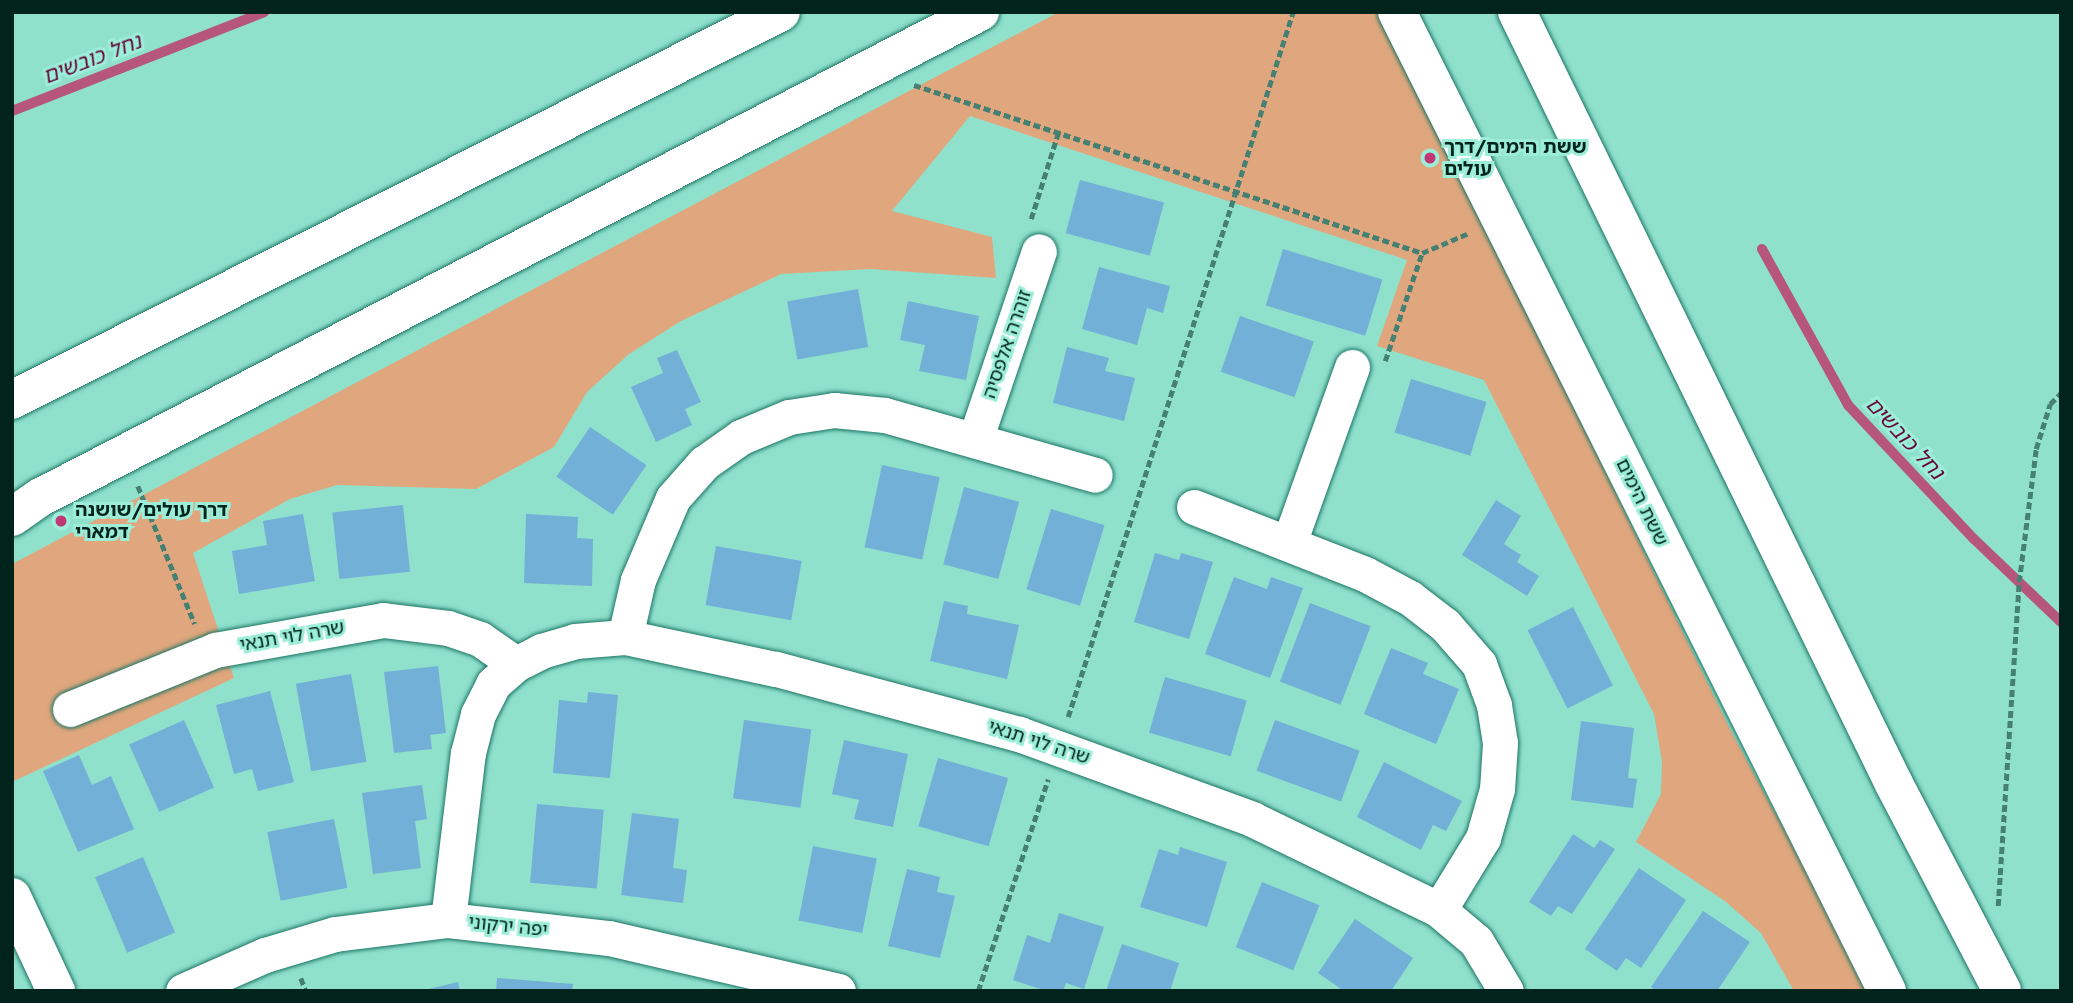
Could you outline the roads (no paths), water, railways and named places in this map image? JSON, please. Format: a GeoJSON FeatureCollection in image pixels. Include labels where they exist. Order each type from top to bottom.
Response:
{"type":"FeatureCollection","features":[{"type":"Feature","properties":{"kind":"main road"},"geometry":{"type":"LineString","coordinates":[[12,400],[781,12]]}},
{"type":"Feature","properties":{"kind":"main road"},"geometry":{"type":"LineString","coordinates":[[12,517],[41,497],[125,453],[980,12]]}},
{"type":"Feature","properties":{"kind":"main road","name":"ששת הימים"},"geometry":{"type":"LineString","coordinates":[[1397,12],[1887,991]]}},
{"type":"Feature","properties":{"kind":"main road"},"geometry":{"type":"LineString","coordinates":[[1517,12],[1894,783],[2002,991]]}},
{"type":"Feature","properties":{"kind":"main road"},"geometry":{"type":"LineString","coordinates":[[12,897],[56,991]]}},
{"type":"Feature","properties":{"kind":"street","name":"זוהרה אלפסיה"},"geometry":{"type":"LineString","coordinates":[[975,437],[1039,251]]}},
{"type":"Feature","properties":{"kind":"street"},"geometry":{"type":"LineString","coordinates":[[1289,543],[1352,367]]}},
{"type":"Feature","properties":{"kind":"street"},"geometry":{"type":"LineString","coordinates":[[625,637],[638,580],[673,498],[704,463],[741,437],[789,416],[834,410],[885,415],[975,437],[1095,475]]}},
{"type":"Feature","properties":{"kind":"street"},"geometry":{"type":"LineString","coordinates":[[1194,507],[1289,543],[1410,598],[1446,625],[1479,664],[1494,705],[1500,743],[1497,789],[1483,838],[1438,910]]}},
{"type":"Feature","properties":{"kind":"street","name":"שרה לוי תנאי"},"geometry":{"type":"LineString","coordinates":[[70,709],[207,653],[297,633],[383,620],[448,628],[480,639],[516,664]]}},
{"type":"Feature","properties":{"kind":"street","name":"שרה לוי תנאי"},"geometry":{"type":"LineString","coordinates":[[448,920],[468,753],[478,714],[493,684],[516,664],[575,641],[625,637],[894,698],[1058,748],[1252,819],[1438,910],[1476,941],[1506,991]]}},
{"type":"Feature","properties":{"kind":"street","name":"יפה ירקוני"},"geometry":{"type":"LineString","coordinates":[[183,991],[265,955],[335,934],[448,920],[609,938],[838,991]]}},
{"type":"Feature","properties":{"kind":"waterway","name":"נחל כובשים"},"geometry":{"type":"LineString","coordinates":[[12,111],[264,12]]}},
{"type":"Feature","properties":{"kind":"waterway","name":"נחל כובשים"},"geometry":{"type":"LineString","coordinates":[[1762,249],[1848,405],[1974,539],[2061,622]]}},
{"type":"Feature","properties":{"kind":"place","name":"ששת הימים/דרך עולים"},"geometry":{"type":"Point","coordinates":[1430,158]}},
{"type":"Feature","properties":{"kind":"place","name":"דרך עולים/שושנה דמארי"},"geometry":{"type":"Point","coordinates":[61,521]}}]}
